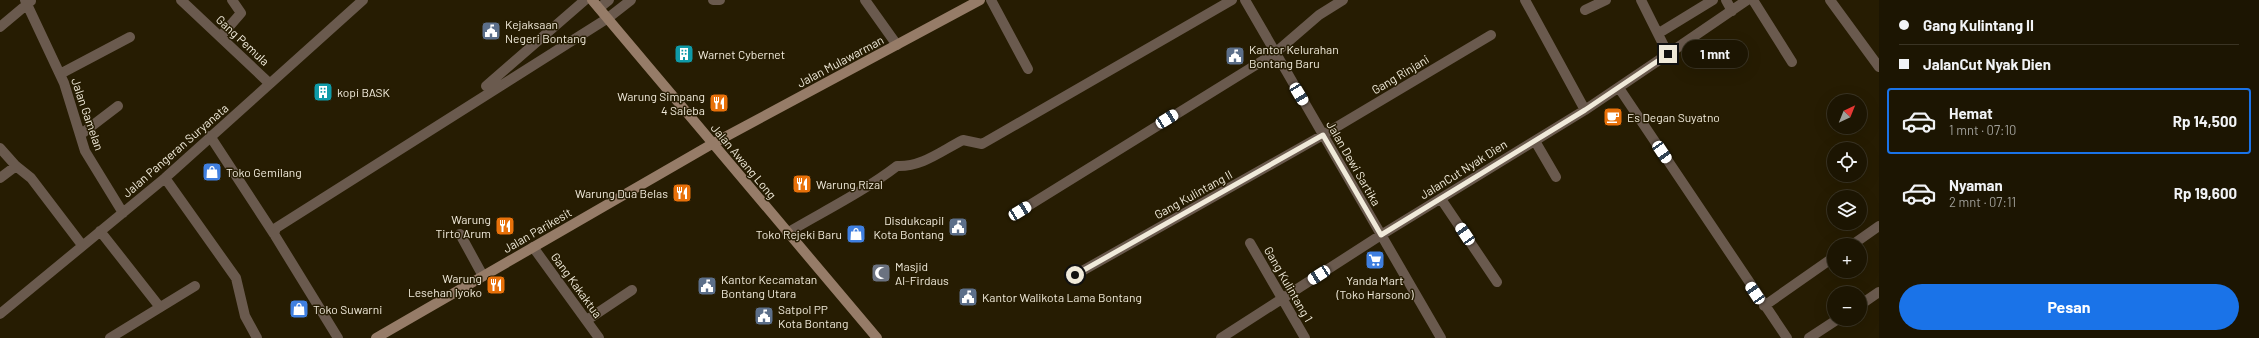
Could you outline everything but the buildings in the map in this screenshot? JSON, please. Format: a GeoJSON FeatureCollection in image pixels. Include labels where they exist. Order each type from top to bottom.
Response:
{"type":"FeatureCollection","features":[{"type":"Feature","properties":{"kind":"street","name":"Gang Pemula"},"geometry":{"type":"LineString","coordinates":[[181,0],[221,36],[269,83]]}},
{"type":"Feature","properties":{"kind":"street"},"geometry":{"type":"LineString","coordinates":[[221,36],[241,13],[232,0]]}},
{"type":"Feature","properties":{"kind":"street","name":"Jalan Pangeran Suryanata"},"geometry":{"type":"LineString","coordinates":[[0,314],[165,178],[363,0]]}},
{"type":"Feature","properties":{"kind":"street"},"geometry":{"type":"LineString","coordinates":[[486,86],[585,0]]}},
{"type":"Feature","properties":{"kind":"street"},"geometry":{"type":"LineString","coordinates":[[595,4],[609,0]]}},
{"type":"Feature","properties":{"kind":"street"},"geometry":{"type":"LineString","coordinates":[[274,234],[276,228],[608,18],[631,0]]}},
{"type":"Feature","properties":{"kind":"street"},"geometry":{"type":"LineString","coordinates":[[713,0],[720,0]]}},
{"type":"Feature","properties":{"kind":"street"},"geometry":{"type":"LineString","coordinates":[[865,0],[897,45]]}},
{"type":"Feature","properties":{"kind":"street","name":"Jalan Mulawarman"},"geometry":{"type":"LineString","coordinates":[[712,144],[897,45],[965,3],[980,0]]}},
{"type":"Feature","properties":{"kind":"street"},"geometry":{"type":"LineString","coordinates":[[991,0],[1028,69]]}},
{"type":"Feature","properties":{"kind":"street"},"geometry":{"type":"LineString","coordinates":[[787,232],[837,206],[897,166],[909,167],[921,164],[963,140],[982,144],[1232,0]]}},
{"type":"Feature","properties":{"kind":"street","name":"Jalan Dewi Sartika"},"geometry":{"type":"LineString","coordinates":[[1245,0],[1442,338]]}},
{"type":"Feature","properties":{"kind":"street"},"geometry":{"type":"LineString","coordinates":[[1020,211],[1275,53],[1319,15],[1343,0]]}},
{"type":"Feature","properties":{"kind":"street"},"geometry":{"type":"LineString","coordinates":[[1525,0],[1585,110]]}},
{"type":"Feature","properties":{"kind":"street"},"geometry":{"type":"LineString","coordinates":[[1586,10],[1606,0]]}},
{"type":"Feature","properties":{"kind":"street"},"geometry":{"type":"LineString","coordinates":[[1641,0],[1659,33],[1668,54]]}},
{"type":"Feature","properties":{"kind":"street"},"geometry":{"type":"LineString","coordinates":[[1659,33],[1714,0]]}},
{"type":"Feature","properties":{"kind":"street"},"geometry":{"type":"LineString","coordinates":[[1726,0],[1732,11]]}},
{"type":"Feature","properties":{"kind":"street","name":"JalanCut Nyak Dien"},"geometry":{"type":"LineString","coordinates":[[1221,338],[1381,235],[1620,88],[1747,0]]}},
{"type":"Feature","properties":{"kind":"street"},"geometry":{"type":"LineString","coordinates":[[1753,0],[1792,62]]}},
{"type":"Feature","properties":{"kind":"street"},"geometry":{"type":"LineString","coordinates":[[1830,0],[1879,67]]}},
{"type":"Feature","properties":{"kind":"street"},"geometry":{"type":"LineString","coordinates":[[0,27],[28,1]]}},
{"type":"Feature","properties":{"kind":"street","name":"Jalan Gamelan"},"geometry":{"type":"LineString","coordinates":[[28,1],[70,98],[85,151],[122,212]]}},
{"type":"Feature","properties":{"kind":"street","name":"Jalan Awang Long"},"geometry":{"type":"LineString","coordinates":[[595,4],[877,338]]}},
{"type":"Feature","properties":{"kind":"street"},"geometry":{"type":"LineString","coordinates":[[60,74],[130,36]]}},
{"type":"Feature","properties":{"kind":"street","name":"Gang Rinjani"},"geometry":{"type":"LineString","coordinates":[[1323,135],[1491,36]]}},
{"type":"Feature","properties":{"kind":"street"},"geometry":{"type":"LineString","coordinates":[[1620,88],[1764,306],[1787,338]]}},
{"type":"Feature","properties":{"kind":"street"},"geometry":{"type":"LineString","coordinates":[[80,135],[118,106]]}},
{"type":"Feature","properties":{"kind":"street","name":"Gang Kulintang II"},"geometry":{"type":"LineString","coordinates":[[1075,275],[1323,135]]}},
{"type":"Feature","properties":{"kind":"street"},"geometry":{"type":"LineString","coordinates":[[210,136],[274,234],[338,338]]}},
{"type":"Feature","properties":{"kind":"street"},"geometry":{"type":"LineString","coordinates":[[1535,141],[1556,177]]}},
{"type":"Feature","properties":{"kind":"street","name":"Jalan Parikesit"},"geometry":{"type":"LineString","coordinates":[[376,338],[712,144]]}},
{"type":"Feature","properties":{"kind":"street"},"geometry":{"type":"LineString","coordinates":[[0,148],[16,166],[32,178],[82,245]]}},
{"type":"Feature","properties":{"kind":"street"},"geometry":{"type":"LineString","coordinates":[[0,178],[16,166]]}},
{"type":"Feature","properties":{"kind":"street"},"geometry":{"type":"LineString","coordinates":[[165,178],[236,278],[245,316],[257,338]]}},
{"type":"Feature","properties":{"kind":"street"},"geometry":{"type":"LineString","coordinates":[[1441,199],[1497,282]]}},
{"type":"Feature","properties":{"kind":"street"},"geometry":{"type":"LineString","coordinates":[[1862,238],[1879,226]]}},
{"type":"Feature","properties":{"kind":"street"},"geometry":{"type":"LineString","coordinates":[[100,231],[159,306]]}},
{"type":"Feature","properties":{"kind":"street"},"geometry":{"type":"LineString","coordinates":[[460,234],[483,276]]}},
{"type":"Feature","properties":{"kind":"street","name":"Gang Kulintang 1"},"geometry":{"type":"LineString","coordinates":[[1250,243],[1305,338]]}},
{"type":"Feature","properties":{"kind":"street","name":"Gang Kakaktua"},"geometry":{"type":"LineString","coordinates":[[533,247],[599,338]]}},
{"type":"Feature","properties":{"kind":"street"},"geometry":{"type":"LineString","coordinates":[[1764,306],[1827,262]]}},
{"type":"Feature","properties":{"kind":"street"},"geometry":{"type":"LineString","coordinates":[[110,338],[159,306],[195,286]]}},
{"type":"Feature","properties":{"kind":"street"},"geometry":{"type":"LineString","coordinates":[[586,320],[632,290]]}},
{"type":"Feature","properties":{"kind":"street"},"geometry":{"type":"LineString","coordinates":[[1867,300],[1879,292]]}},
{"type":"Feature","properties":{"kind":"street"},"geometry":{"type":"LineString","coordinates":[[1810,338],[1828,326]]}},
{"type":"Feature","properties":{"kind":"place","name":"Kejaksaan Negeri Bontang"},"geometry":{"type":"Point","coordinates":[491,31]}},
{"type":"Feature","properties":{"kind":"place","name":"Warnet Cybernet"},"geometry":{"type":"Point","coordinates":[684,54]}},
{"type":"Feature","properties":{"kind":"place","name":"Kantor Kelurahan Bontang Baru"},"geometry":{"type":"Point","coordinates":[1235,56]}},
{"type":"Feature","properties":{"kind":"place","name":"kopi BASK"},"geometry":{"type":"Point","coordinates":[323,92]}},
{"type":"Feature","properties":{"kind":"place","name":"Warung Simpang 4 Saleba"},"geometry":{"type":"Point","coordinates":[719,103]}},
{"type":"Feature","properties":{"kind":"place","name":"Es Degan Suyatno"},"geometry":{"type":"Point","coordinates":[1613,117]}},
{"type":"Feature","properties":{"kind":"place","name":"Toko Gemilang"},"geometry":{"type":"Point","coordinates":[212,172]}},
{"type":"Feature","properties":{"kind":"place","name":"Warung Rizal"},"geometry":{"type":"Point","coordinates":[802,184]}},
{"type":"Feature","properties":{"kind":"place","name":"Warung Dua Belas"},"geometry":{"type":"Point","coordinates":[682,193]}},
{"type":"Feature","properties":{"kind":"place","name":"Warung Tirto Arum"},"geometry":{"type":"Point","coordinates":[505,226]}},
{"type":"Feature","properties":{"kind":"place","name":"Disdukcapil Kota Bontang"},"geometry":{"type":"Point","coordinates":[958,227]}},
{"type":"Feature","properties":{"kind":"place","name":"Toko Rejeki Baru"},"geometry":{"type":"Point","coordinates":[856,234]}},
{"type":"Feature","properties":{"kind":"place","name":"Yanda Mart (Toko Harsono)"},"geometry":{"type":"Point","coordinates":[1375,260]}},
{"type":"Feature","properties":{"kind":"place","name":"Masjid Al-Firdaus"},"geometry":{"type":"Point","coordinates":[881,273]}},
{"type":"Feature","properties":{"kind":"place","name":"Warung Lesehan Iyoko"},"geometry":{"type":"Point","coordinates":[496,285]}},
{"type":"Feature","properties":{"kind":"place","name":"Kantor Kecamatan Bontang Utara"},"geometry":{"type":"Point","coordinates":[707,286]}},
{"type":"Feature","properties":{"kind":"place","name":"Kantor Walikota Lama Bontang"},"geometry":{"type":"Point","coordinates":[968,297]}},
{"type":"Feature","properties":{"kind":"place","name":"Toko Suwarni"},"geometry":{"type":"Point","coordinates":[299,309]}},
{"type":"Feature","properties":{"kind":"place","name":"Satpol PP Kota Bontang"},"geometry":{"type":"Point","coordinates":[764,316]}},
{"type":"Feature","properties":{"kind":"route"},"geometry":{"type":"LineString","coordinates":[[1075,275],[1323,135],[1381,235],[1620,88],[1668,54]]}}]}
